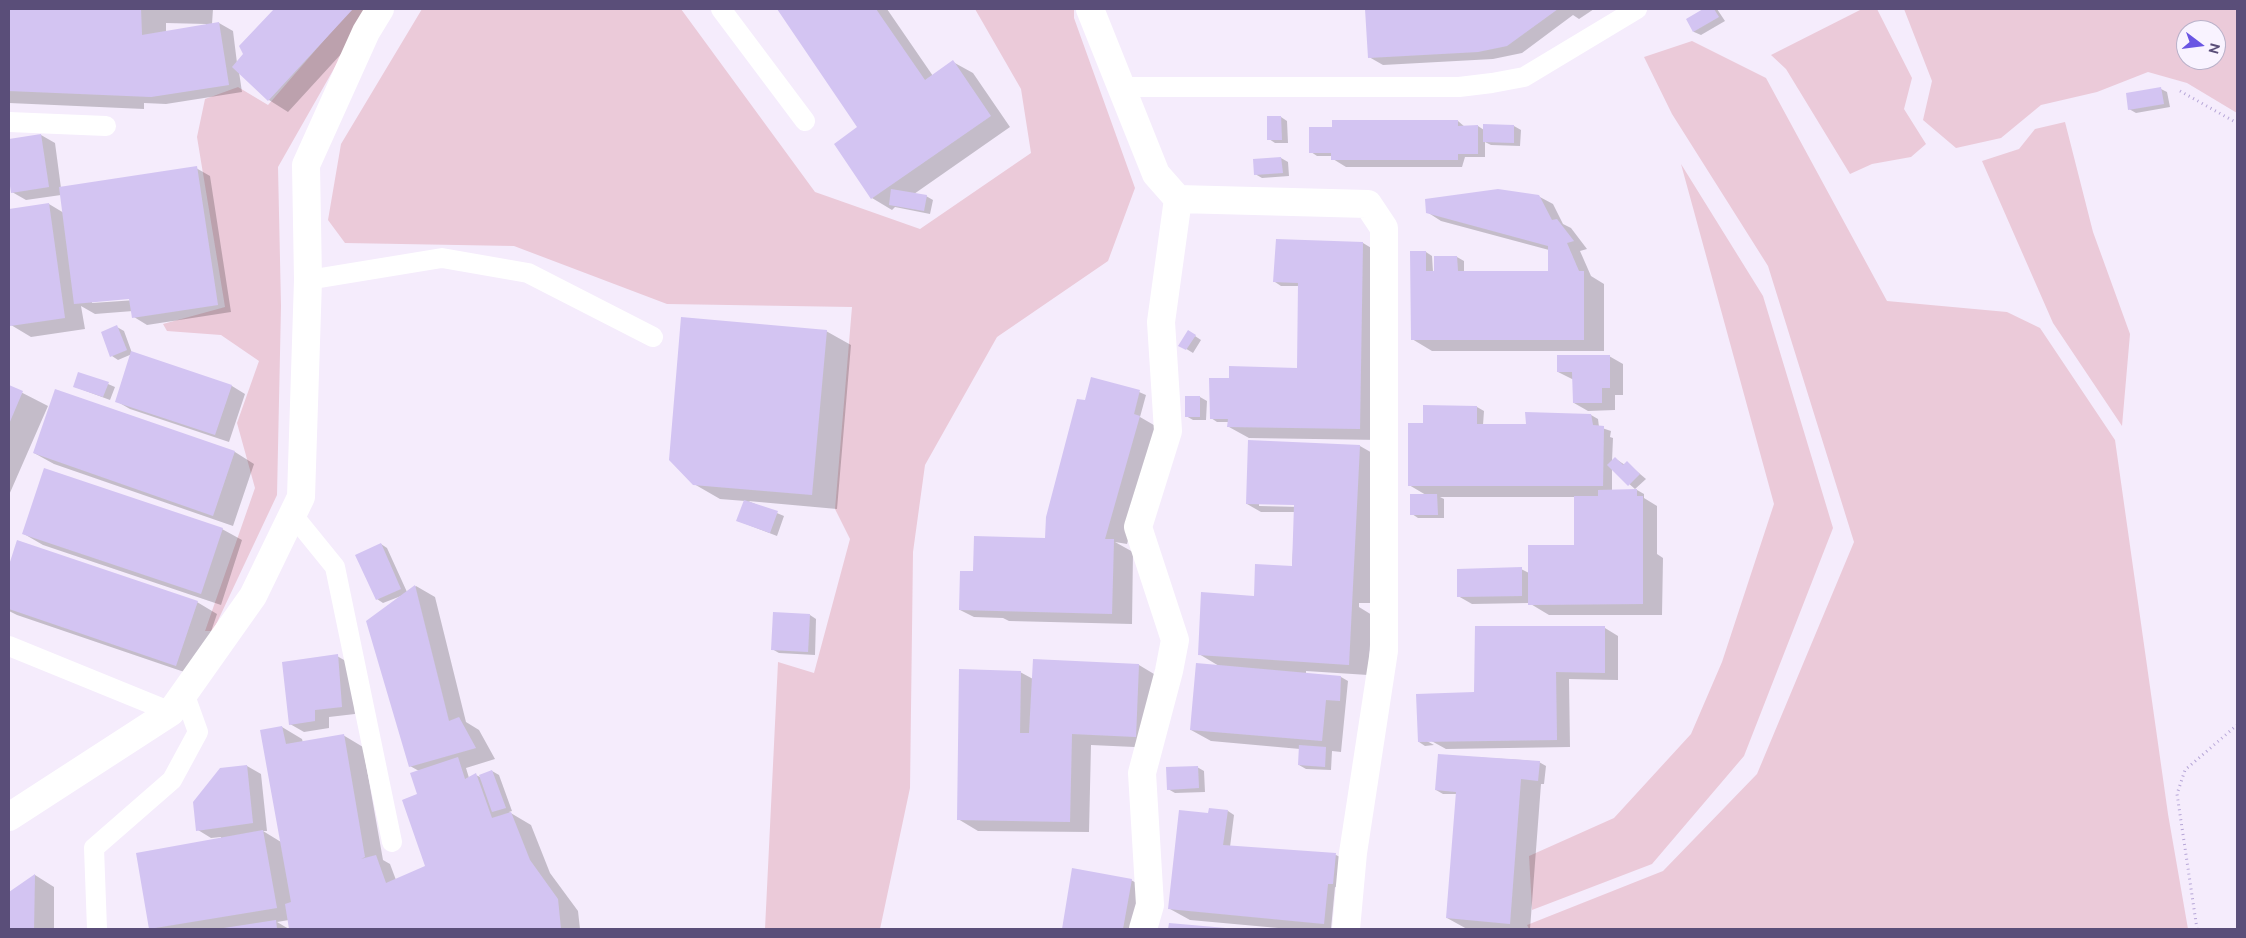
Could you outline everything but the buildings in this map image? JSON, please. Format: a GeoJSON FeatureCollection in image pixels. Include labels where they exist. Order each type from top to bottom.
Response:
{"type":"FeatureCollection","features":[{"type":"Feature","properties":{"kind":"street"},"geometry":{"type":"LineString","coordinates":[[9,817],[177,702],[254,596],[301,497],[308,280],[306,165],[366,32],[380,9]]}},
{"type":"Feature","properties":{"kind":"street"},"geometry":{"type":"LineString","coordinates":[[1090,9],[1156,174],[1178,199],[1368,204],[1384,228],[1384,651],[1353,853],[1346,929]]}},
{"type":"Feature","properties":{"kind":"street"},"geometry":{"type":"LineString","coordinates":[[1143,929],[1150,905],[1142,773],[1169,671],[1175,640],[1138,528],[1168,431],[1161,322],[1178,199]]}},
{"type":"Feature","properties":{"kind":"lane"},"geometry":{"type":"LineString","coordinates":[[721,9],[805,122]]}},
{"type":"Feature","properties":{"kind":"lane"},"geometry":{"type":"LineString","coordinates":[[1121,87],[1449,87],[1492,83],[1524,77],[1637,9]]}},
{"type":"Feature","properties":{"kind":"lane"},"geometry":{"type":"LineString","coordinates":[[9,122],[106,126]]}},
{"type":"Feature","properties":{"kind":"lane"},"geometry":{"type":"LineString","coordinates":[[308,280],[442,258],[528,273],[652,337]]}},
{"type":"Feature","properties":{"kind":"lane"},"geometry":{"type":"LineString","coordinates":[[292,514],[335,566],[392,842]]}},
{"type":"Feature","properties":{"kind":"lane"},"geometry":{"type":"LineString","coordinates":[[9,646],[177,702],[198,732],[172,780],[94,848],[97,929]]}},
{"type":"Feature","properties":{"kind":"path"},"geometry":{"type":"LineString","coordinates":[[2180,91],[2237,125]]}},
{"type":"Feature","properties":{"kind":"path"},"geometry":{"type":"LineString","coordinates":[[2197,929],[2178,794],[2184,770],[2237,725]]}},
{"type":"Feature","properties":{"kind":"shaded area"},"geometry":{"type":"Polygon","coordinates":[[[351,9],[368,9],[278,167],[281,306],[277,495],[213,631],[205,631],[255,488],[237,423],[259,361],[221,335],[167,331],[163,324],[225,307],[197,137],[205,99],[238,87],[268,105],[351,9]]]}},
{"type":"Feature","properties":{"kind":"shaded area"},"geometry":{"type":"Polygon","coordinates":[[[422,9],[681,9],[815,192],[920,229],[1031,153],[1021,89],[975,9],[1074,9],[1074,18],[1135,188],[1108,261],[997,337],[925,465],[913,552],[910,788],[880,929],[765,929],[778,662],[814,673],[850,539],[835,509],[852,307],[667,304],[514,246],[345,243],[328,220],[341,144],[422,9]]]}},
{"type":"Feature","properties":{"kind":"shaded area"},"geometry":{"type":"Polygon","coordinates":[[[1862,9],[1877,9],[1912,78],[1904,109],[1926,144],[1911,157],[1872,164],[1850,174],[1786,69],[1771,55],[1862,9]]]}},
{"type":"Feature","properties":{"kind":"shaded area"},"geometry":{"type":"Polygon","coordinates":[[[1904,9],[2237,9],[2237,113],[2187,83],[2148,72],[2097,92],[2041,105],[2001,138],[1956,148],[1923,120],[1932,81],[1904,9]]]}},
{"type":"Feature","properties":{"kind":"shaded area"},"geometry":{"type":"Polygon","coordinates":[[[1692,41],[1766,78],[1887,301],[2007,312],[2040,328],[2115,440],[2168,814],[2188,929],[1529,929],[1527,925],[1663,871],[1757,774],[1854,542],[1768,266],[1672,114],[1644,57],[1692,41]]]}},
{"type":"Feature","properties":{"kind":"shaded area"},"geometry":{"type":"Polygon","coordinates":[[[2065,122],[2093,232],[2130,334],[2122,426],[2053,323],[1982,161],[2019,149],[2035,129],[2065,122]]]}},
{"type":"Feature","properties":{"kind":"shaded area"},"geometry":{"type":"Polygon","coordinates":[[[1681,164],[1763,296],[1833,528],[1744,756],[1652,864],[1532,910],[1529,856],[1614,818],[1691,734],[1722,662],[1774,504],[1681,164]]]}}]}
